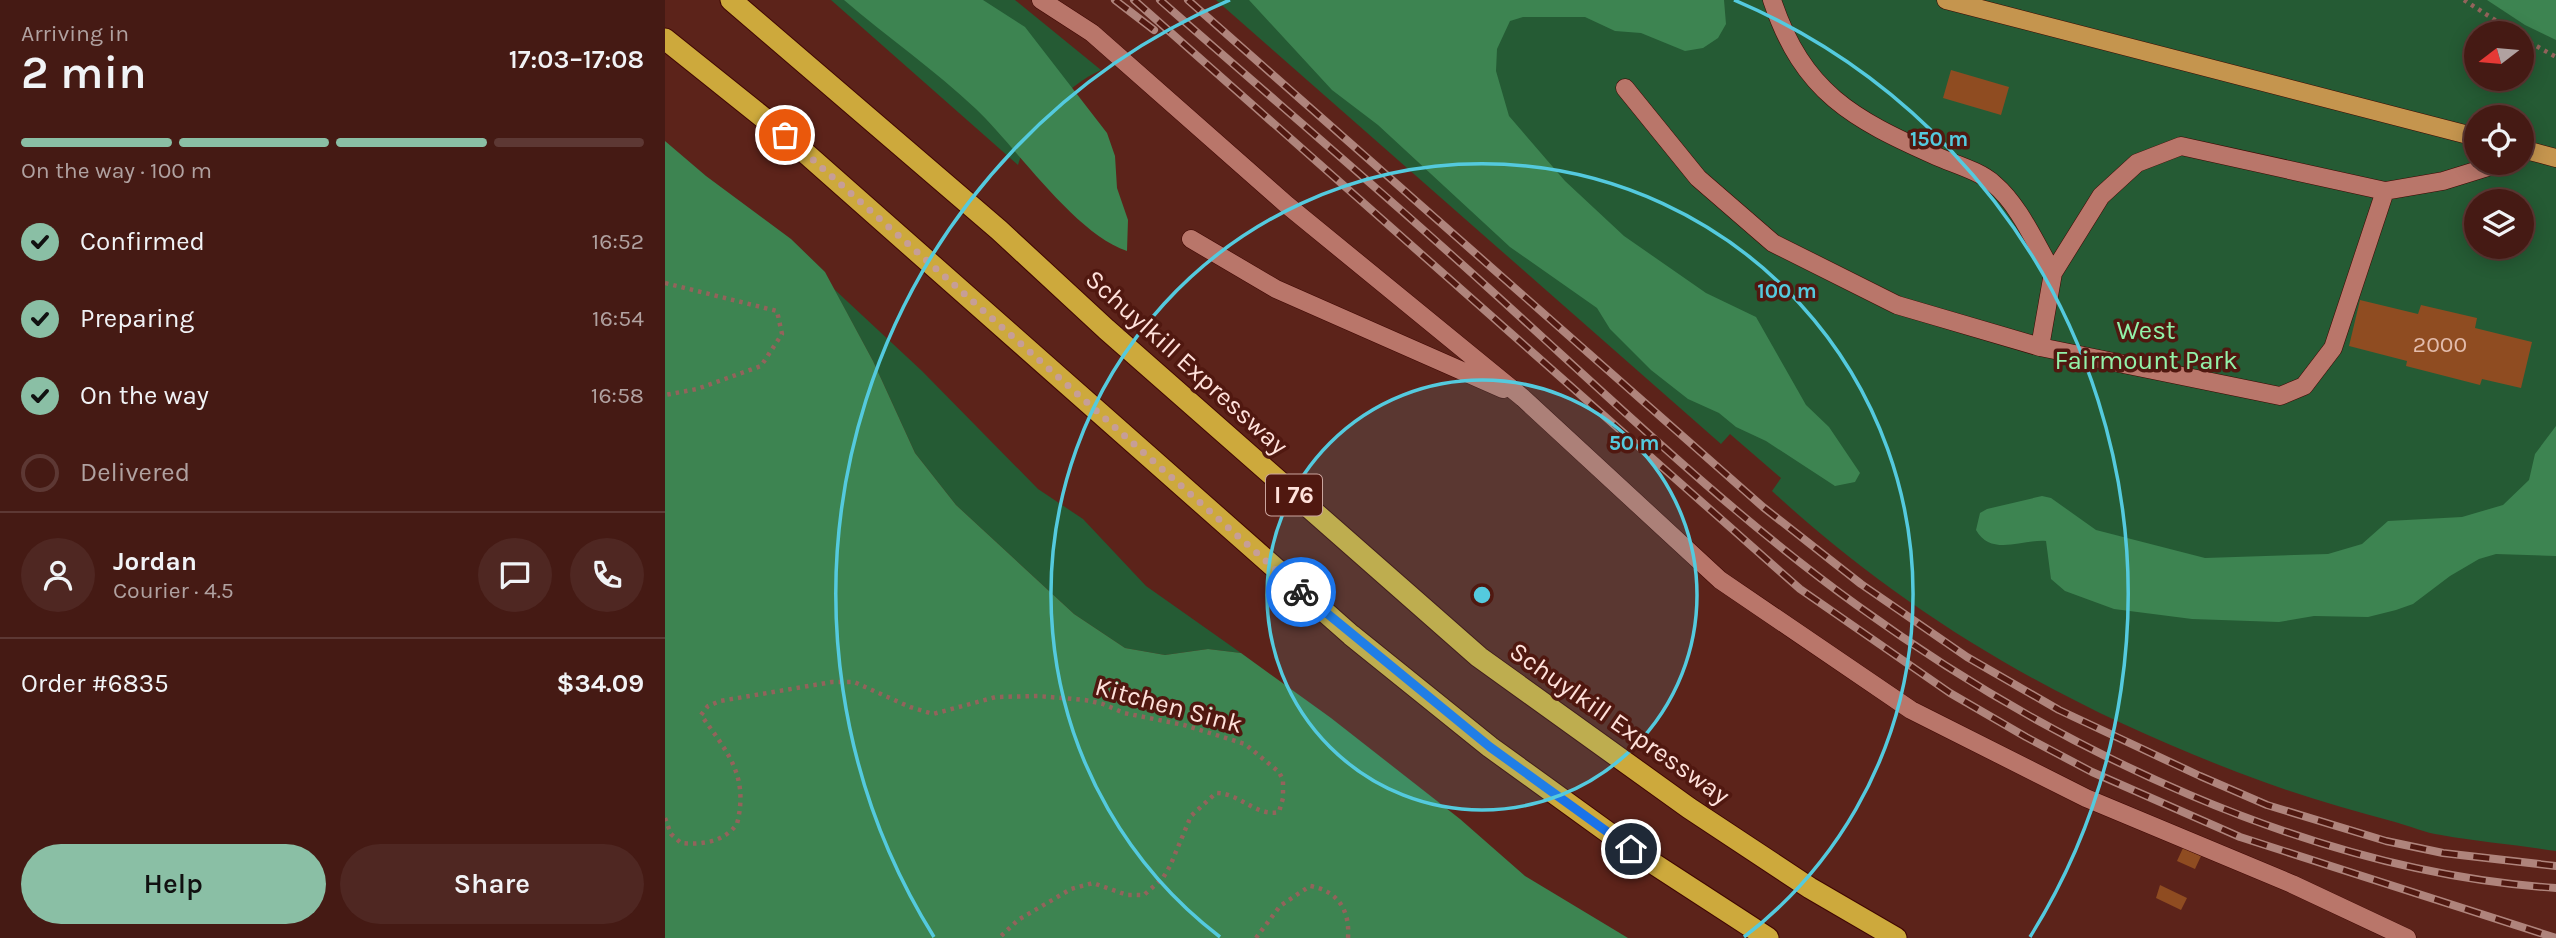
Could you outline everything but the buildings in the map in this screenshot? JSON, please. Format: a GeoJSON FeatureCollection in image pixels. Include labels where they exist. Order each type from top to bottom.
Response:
{"type":"FeatureCollection","features":[{"type":"Feature","properties":{"kind":"highway","name":"Schuylkill Expressway"},"geometry":{"type":"LineString","coordinates":[[731,0],[940,178],[1116,338],[1479,657],[1689,808],[1810,888],[1896,938]]}},
{"type":"Feature","properties":{"kind":"highway","name":"I 76"},"geometry":{"type":"LineString","coordinates":[[665,39],[785,135],[1362,644],[1490,747],[1631,849],[1768,938]]}},
{"type":"Feature","properties":{"kind":"main road"},"geometry":{"type":"LineString","coordinates":[[1946,0],[2464,134]]}},
{"type":"Feature","properties":{"kind":"main road"},"geometry":{"type":"LineString","coordinates":[[2534,154],[2556,158]]}},
{"type":"Feature","properties":{"kind":"lane"},"geometry":{"type":"LineString","coordinates":[[1041,0],[1092,33],[1287,205],[1523,398],[1720,580],[1911,710],[2086,798],[2292,884],[2407,938]]}},
{"type":"Feature","properties":{"kind":"lane"},"geometry":{"type":"LineString","coordinates":[[1772,0],[1799,57],[1833,99],[1879,131],[1993,182],[2008,199],[2053,273]]}},
{"type":"Feature","properties":{"kind":"lane"},"geometry":{"type":"LineString","coordinates":[[1625,88],[1698,178],[1773,243],[1897,305],[2040,347],[2280,396],[2304,386],[2333,348],[2385,191]]}},
{"type":"Feature","properties":{"kind":"lane"},"geometry":{"type":"LineString","coordinates":[[2040,347],[2053,273],[2101,196],[2137,163],[2181,146],[2385,191],[2464,174]]}},
{"type":"Feature","properties":{"kind":"lane"},"geometry":{"type":"LineString","coordinates":[[1191,239],[1276,289],[1384,339],[1523,398]]}},
{"type":"Feature","properties":{"kind":"path"},"geometry":{"type":"LineString","coordinates":[[2464,0],[2496,21]]}},
{"type":"Feature","properties":{"kind":"path"},"geometry":{"type":"LineString","coordinates":[[2534,45],[2556,57]]}},
{"type":"Feature","properties":{"kind":"path"},"geometry":{"type":"LineString","coordinates":[[665,283],[777,311],[782,334],[761,366],[697,389],[665,395]]}},
{"type":"Feature","properties":{"kind":"path","name":"Kitchen Sink"},"geometry":{"type":"LineString","coordinates":[[665,818],[671,834],[681,844],[698,845],[718,839],[737,824],[742,790],[729,755],[701,715],[708,706],[738,697],[832,682],[855,682],[910,708],[933,714],[996,697],[1038,696],[1103,704],[1124,713],[1184,725],[1245,744],[1279,772],[1283,798],[1279,812],[1267,814],[1225,793],[1216,793],[1191,816],[1163,878],[1144,895],[1127,895],[1093,883],[1071,889],[1018,920],[999,938]]}},
{"type":"Feature","properties":{"kind":"path"},"geometry":{"type":"LineString","coordinates":[[1256,938],[1280,906],[1310,886],[1325,888],[1339,900],[1349,921],[1348,938]]}},
{"type":"Feature","properties":{"kind":"green space"},"geometry":{"type":"Polygon","coordinates":[[[831,0],[1015,0],[1101,70],[1074,86],[1050,109],[1023,150],[1018,165],[831,0]]]}},
{"type":"Feature","properties":{"kind":"green space"},"geometry":{"type":"Polygon","coordinates":[[[844,0],[983,0],[1025,27],[1107,133],[1115,156],[1117,188],[1128,220],[1127,251],[1087,227],[1047,188],[976,109],[844,0]]]}},
{"type":"Feature","properties":{"kind":"green space","name":"West Fairmount Park"},"geometry":{"type":"Polygon","coordinates":[[[1216,0],[2556,0],[2556,851],[2435,834],[2329,804],[2196,756],[2066,696],[2003,662],[1884,584],[1772,491],[1781,478],[1730,434],[1721,444],[1216,0]]]}},
{"type":"Feature","properties":{"kind":"green space"},"geometry":{"type":"Polygon","coordinates":[[[1249,0],[1724,0],[1726,24],[1718,38],[1703,48],[1685,51],[1641,33],[1615,31],[1585,17],[1523,17],[1510,21],[1497,49],[1496,71],[1509,116],[1565,181],[1624,236],[1706,293],[1756,317],[1806,405],[1829,427],[1860,473],[1855,482],[1835,486],[1766,441],[1736,427],[1719,413],[1688,399],[1651,370],[1610,329],[1597,308],[1510,247],[1378,125],[1332,90],[1249,0]]]}},
{"type":"Feature","properties":{"kind":"green space"},"geometry":{"type":"Polygon","coordinates":[[[2487,0],[2556,0],[2556,40],[2534,29],[2534,21],[2519,21],[2487,0]]]}},
{"type":"Feature","properties":{"kind":"green space"},"geometry":{"type":"Polygon","coordinates":[[[665,141],[706,176],[791,239],[825,272],[873,361],[915,453],[956,505],[1074,614],[1125,648],[1165,655],[1208,649],[1241,653],[1331,718],[1460,819],[1525,876],[1628,938],[665,938],[665,141]]]}},
{"type":"Feature","properties":{"kind":"green space"},"geometry":{"type":"Polygon","coordinates":[[[834,289],[922,371],[1038,489],[1083,519],[1146,586],[1241,653],[1208,649],[1165,655],[1125,648],[1074,614],[956,505],[915,453],[873,361],[834,289]]]}},
{"type":"Feature","properties":{"kind":"green space"},"geometry":{"type":"Polygon","coordinates":[[[2556,426],[2556,556],[2496,554],[2479,559],[2450,576],[2413,604],[2368,617],[2314,616],[2279,622],[2192,619],[2114,609],[2065,591],[2051,579],[2046,541],[1999,545],[1982,538],[1976,530],[1980,513],[1987,509],[2042,496],[2051,498],[2096,530],[2205,558],[2328,554],[2362,544],[2388,521],[2462,517],[2503,505],[2529,480],[2535,454],[2556,426]]]}},
{"type":"Feature","properties":{"kind":"railway"},"geometry":{"type":"LineString","coordinates":[[1115,0],[1154,30]]}},
{"type":"Feature","properties":{"kind":"railway"},"geometry":{"type":"LineString","coordinates":[[1134,0],[1800,589],[1950,693],[2092,772],[2240,837],[2556,938]]}},
{"type":"Feature","properties":{"kind":"railway"},"geometry":{"type":"LineString","coordinates":[[1160,0],[1445,249],[1713,491],[1809,569],[1935,659],[2016,708],[2101,754],[2189,795],[2279,829],[2371,857],[2463,877],[2556,888]]}},
{"type":"Feature","properties":{"kind":"railway"},"geometry":{"type":"LineString","coordinates":[[1188,0],[1763,507],[1861,584],[1967,657],[2059,710],[2267,805],[2386,841],[2443,853],[2556,866]]}},
{"type":"Feature","properties":{"kind":"way so far"},"geometry":{"type":"LineString","coordinates":[[785,135],[1301,592]]}},
{"type":"Feature","properties":{"kind":"route"},"geometry":{"type":"LineString","coordinates":[[1301,592],[1490,747],[1631,849]]}}]}
